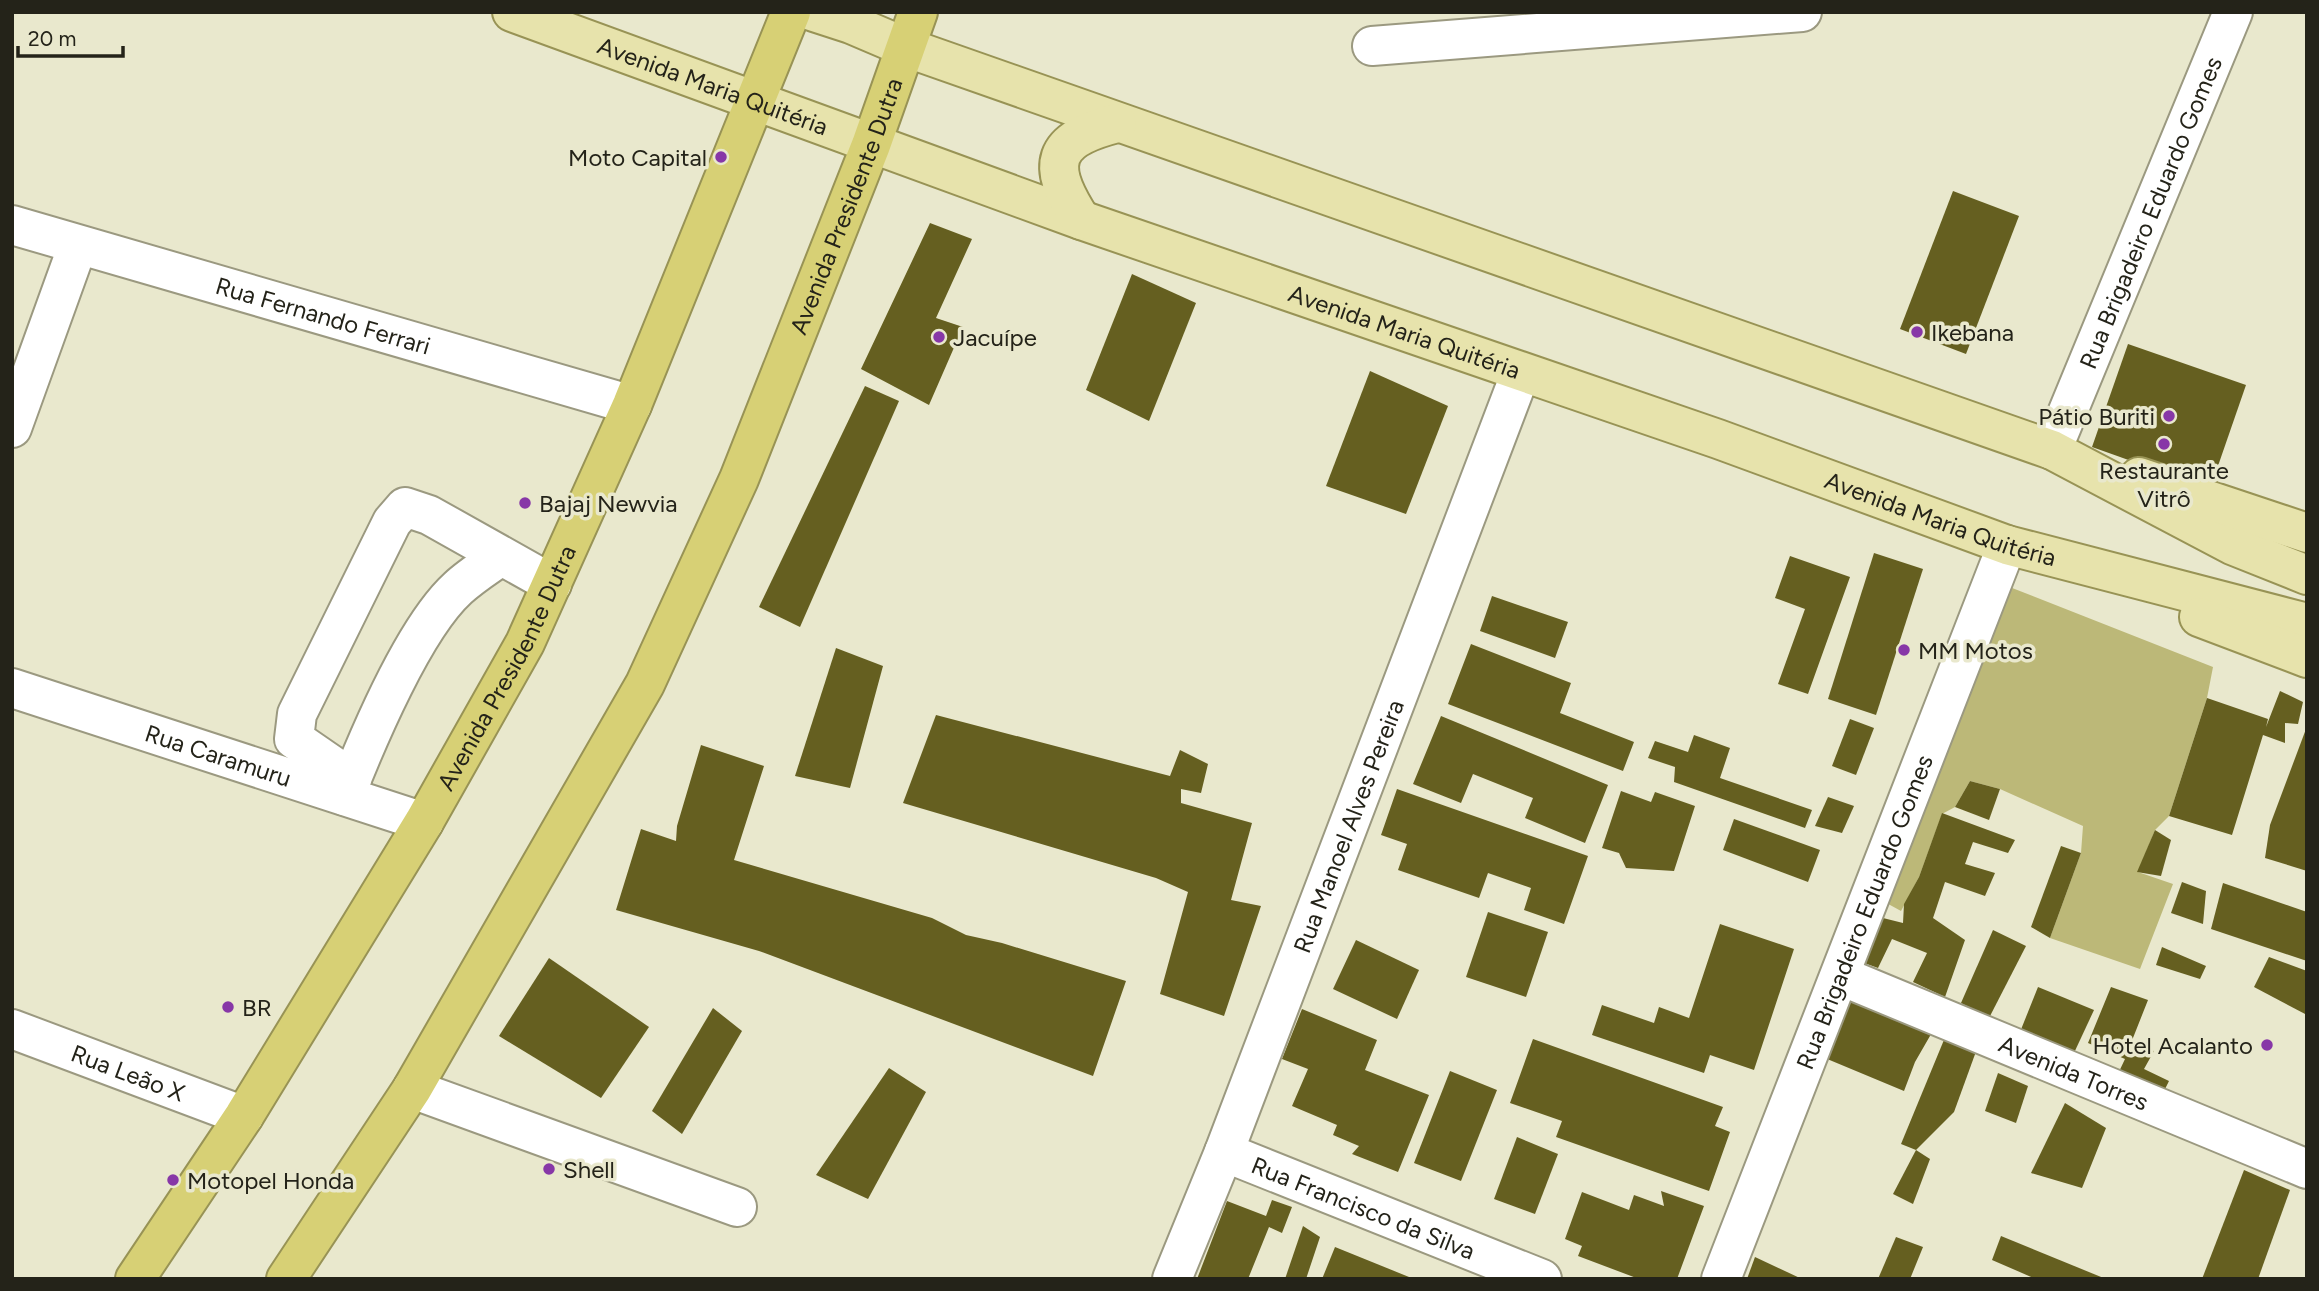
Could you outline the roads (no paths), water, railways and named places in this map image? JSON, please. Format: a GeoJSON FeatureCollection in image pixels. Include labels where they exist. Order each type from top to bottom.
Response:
{"type":"FeatureCollection","features":[{"type":"Feature","properties":{"kind":"highway","name":"Avenida Presidente Dutra"},"geometry":{"type":"LineString","coordinates":[[135,1279],[244,1116],[424,822],[526,643],[632,405],[791,12]]}},
{"type":"Feature","properties":{"kind":"highway","name":"Avenida Presidente Dutra"},"geometry":{"type":"LineString","coordinates":[[286,1279],[412,1089],[645,684],[739,479],[871,145],[918,12]]}},
{"type":"Feature","properties":{"kind":"main road","name":"Avenida Maria Quitéria"},"geometry":{"type":"LineString","coordinates":[[512,12],[815,120],[871,145],[1081,220],[1718,439],[2014,547],[2307,623]]}},
{"type":"Feature","properties":{"kind":"main road"},"geometry":{"type":"LineString","coordinates":[[814,12],[1117,123],[2057,452],[2216,501],[2307,533]]}},
{"type":"Feature","properties":{"kind":"main road"},"geometry":{"type":"LineString","coordinates":[[1081,220],[1063,191],[1059,160],[1070,142],[1086,131],[1117,123]]}},
{"type":"Feature","properties":{"kind":"main road"},"geometry":{"type":"LineString","coordinates":[[2057,452],[2232,545],[2307,575]]}},
{"type":"Feature","properties":{"kind":"main road"},"geometry":{"type":"LineString","coordinates":[[2014,547],[2307,658]]}},
{"type":"Feature","properties":{"kind":"street"},"geometry":{"type":"LineString","coordinates":[[1372,46],[1802,12]]}},
{"type":"Feature","properties":{"kind":"street","name":"Rua Brigadeiro Eduardo Gomes"},"geometry":{"type":"LineString","coordinates":[[2057,452],[2233,12]]}},
{"type":"Feature","properties":{"kind":"street","name":"Rua Fernando Ferrari"},"geometry":{"type":"LineString","coordinates":[[12,225],[632,405]]}},
{"type":"Feature","properties":{"kind":"street"},"geometry":{"type":"LineString","coordinates":[[12,428],[78,245]]}},
{"type":"Feature","properties":{"kind":"street","name":"Rua Manoel Alves Pereira"},"geometry":{"type":"LineString","coordinates":[[1172,1279],[1224,1152],[1521,372]]}},
{"type":"Feature","properties":{"kind":"street"},"geometry":{"type":"LineString","coordinates":[[501,556],[456,589],[423,634],[386,703],[348,787],[294,739],[297,714],[392,522],[405,507],[429,515],[552,584]]}},
{"type":"Feature","properties":{"kind":"street","name":"Rua Brigadeiro Eduardo Gomes"},"geometry":{"type":"LineString","coordinates":[[1721,1279],[2014,547]]}},
{"type":"Feature","properties":{"kind":"street","name":"Rua Caramuru"},"geometry":{"type":"LineString","coordinates":[[12,688],[348,787],[424,822]]}},
{"type":"Feature","properties":{"kind":"street","name":"Avenida Torres"},"geometry":{"type":"LineString","coordinates":[[1841,976],[2307,1169]]}},
{"type":"Feature","properties":{"kind":"street","name":"Rua Leão X"},"geometry":{"type":"LineString","coordinates":[[12,1029],[244,1116]]}},
{"type":"Feature","properties":{"kind":"street"},"geometry":{"type":"LineString","coordinates":[[412,1089],[737,1207]]}},
{"type":"Feature","properties":{"kind":"street","name":"Rua Francisco da Silva"},"geometry":{"type":"LineString","coordinates":[[1224,1152],[1542,1279]]}},
{"type":"Feature","properties":{"kind":"place","name":"Moto Capital"},"geometry":{"type":"Point","coordinates":[721,157]}},
{"type":"Feature","properties":{"kind":"place","name":"Ikebana"},"geometry":{"type":"Point","coordinates":[1917,332]}},
{"type":"Feature","properties":{"kind":"place","name":"Jacuípe"},"geometry":{"type":"Point","coordinates":[939,337]}},
{"type":"Feature","properties":{"kind":"place","name":"Pátio Buriti"},"geometry":{"type":"Point","coordinates":[2169,416]}},
{"type":"Feature","properties":{"kind":"place","name":"Restaurante Vitrô"},"geometry":{"type":"Point","coordinates":[2164,444]}},
{"type":"Feature","properties":{"kind":"place","name":"Bajaj Newvia"},"geometry":{"type":"Point","coordinates":[525,503]}},
{"type":"Feature","properties":{"kind":"place","name":"MM Motos"},"geometry":{"type":"Point","coordinates":[1904,650]}},
{"type":"Feature","properties":{"kind":"place","name":"BR"},"geometry":{"type":"Point","coordinates":[228,1007]}},
{"type":"Feature","properties":{"kind":"place","name":"Hotel Acalanto"},"geometry":{"type":"Point","coordinates":[2267,1045]}},
{"type":"Feature","properties":{"kind":"place","name":"Shell"},"geometry":{"type":"Point","coordinates":[549,1169]}},
{"type":"Feature","properties":{"kind":"place","name":"Motopel Honda"},"geometry":{"type":"Point","coordinates":[173,1180]}}]}
